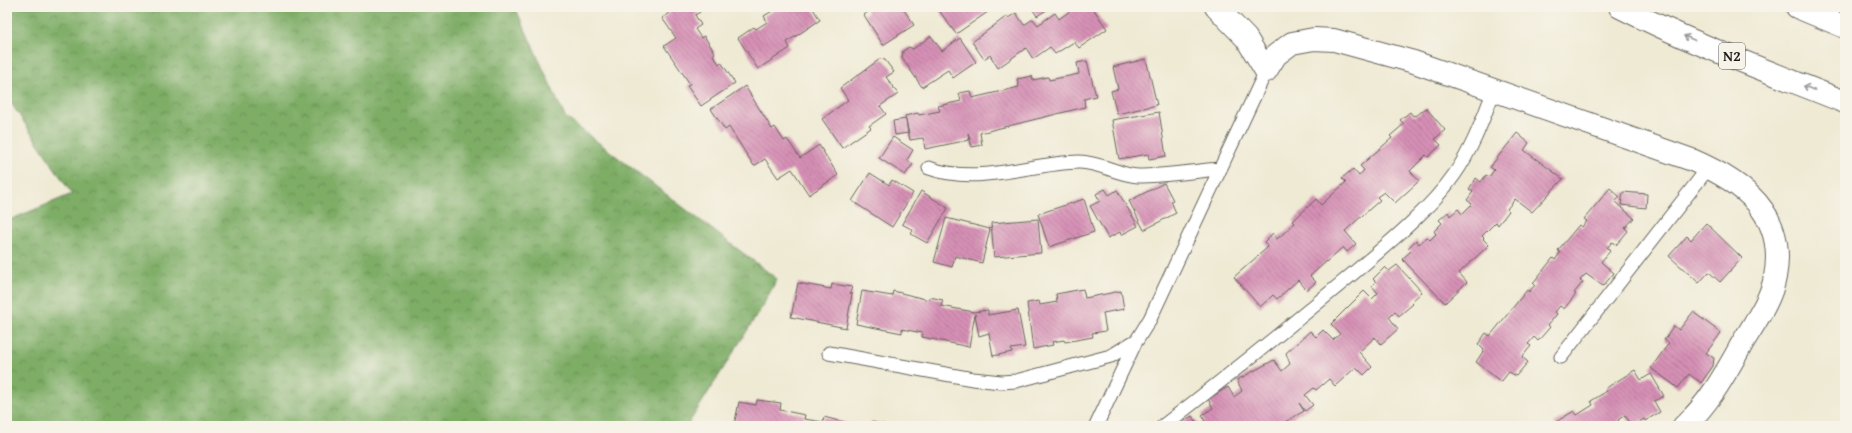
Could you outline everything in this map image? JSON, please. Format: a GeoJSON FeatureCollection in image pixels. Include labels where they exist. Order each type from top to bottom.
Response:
{"type":"FeatureCollection","features":[{"type":"Feature","properties":{"kind":"main road"},"geometry":{"type":"LineString","coordinates":[[1216,7],[1246,38],[1266,71],[1276,55],[1292,44],[1314,39],[1334,40],[1414,62],[1494,90],[1709,168],[1742,187],[1757,202],[1772,226],[1777,248],[1775,277],[1766,302],[1715,390],[1698,413],[1684,426]]}},
{"type":"Feature","properties":{"kind":"main road","name":"N2"},"geometry":{"type":"LineString","coordinates":[[1620,7],[1644,19],[1766,71],[1845,102]]}},
{"type":"Feature","properties":{"kind":"main road"},"geometry":{"type":"LineString","coordinates":[[1797,7],[1845,27]]}},
{"type":"Feature","properties":{"kind":"lane"},"geometry":{"type":"LineString","coordinates":[[1096,426],[1137,340],[1150,319],[1165,289],[1266,71]]}},
{"type":"Feature","properties":{"kind":"lane"},"geometry":{"type":"LineString","coordinates":[[1163,426],[1277,337],[1388,244],[1430,203],[1454,175],[1473,142],[1494,90]]}},
{"type":"Feature","properties":{"kind":"lane"},"geometry":{"type":"LineString","coordinates":[[929,168],[945,174],[988,174],[1081,162],[1124,174],[1139,176],[1220,168]]}},
{"type":"Feature","properties":{"kind":"lane"},"geometry":{"type":"LineString","coordinates":[[1561,357],[1709,168]]}},
{"type":"Feature","properties":{"kind":"lane"},"geometry":{"type":"LineString","coordinates":[[829,353],[972,379],[1001,382],[1035,377],[1111,356],[1137,340]]}},
{"type":"Feature","properties":{"kind":"green space"},"geometry":{"type":"Polygon","coordinates":[[[7,7],[515,7],[565,117],[777,279],[762,307],[687,426],[7,426],[7,221],[72,194],[7,97],[7,7]]]}},
{"type":"Feature","properties":{"kind":"building"},"geometry":{"type":"Polygon","coordinates":[[[666,7],[697,7],[700,12],[695,15],[701,25],[695,29],[701,38],[704,36],[715,53],[713,55],[719,64],[721,62],[735,83],[701,106],[687,86],[690,84],[664,46],[676,38],[662,18],[670,13],[666,7]]]}},
{"type":"Feature","properties":{"kind":"building"},"geometry":{"type":"Polygon","coordinates":[[[779,7],[812,7],[820,20],[787,42],[790,48],[758,69],[738,38],[754,27],[756,29],[767,22],[764,16],[779,7]]]}},
{"type":"Feature","properties":{"kind":"building"},"geometry":{"type":"Polygon","coordinates":[[[865,7],[902,7],[914,25],[883,45],[864,15],[868,12],[865,7]]]}},
{"type":"Feature","properties":{"kind":"building"},"geometry":{"type":"Polygon","coordinates":[[[940,7],[995,7],[956,34],[938,9],[940,7]]]}},
{"type":"Feature","properties":{"kind":"building"},"geometry":{"type":"Polygon","coordinates":[[[1031,7],[1051,7],[1037,16],[1031,7]]]}},
{"type":"Feature","properties":{"kind":"building"},"geometry":{"type":"Polygon","coordinates":[[[1092,7],[1107,29],[1079,48],[1074,42],[1055,54],[1050,47],[1033,59],[1026,48],[998,68],[990,55],[984,59],[972,42],[1007,16],[1008,18],[1016,13],[1024,25],[1033,19],[1038,25],[1055,13],[1059,19],[1070,11],[1068,8],[1092,7]]]}},
{"type":"Feature","properties":{"kind":"building"},"geometry":{"type":"Polygon","coordinates":[[[931,36],[942,51],[960,38],[976,62],[953,78],[948,70],[922,87],[902,58],[903,51],[909,47],[913,49],[931,36]]]}},
{"type":"Feature","properties":{"kind":"building"},"geometry":{"type":"Polygon","coordinates":[[[880,59],[885,60],[894,72],[886,77],[898,94],[880,106],[886,114],[869,126],[871,128],[842,148],[822,119],[848,100],[840,88],[880,59]]]}},
{"type":"Feature","properties":{"kind":"building"},"geometry":{"type":"Polygon","coordinates":[[[1146,59],[1157,105],[1117,114],[1111,91],[1118,89],[1113,67],[1146,59]]]}},
{"type":"Feature","properties":{"kind":"building"},"geometry":{"type":"Polygon","coordinates":[[[1087,61],[1096,96],[1084,99],[1085,107],[980,133],[982,145],[972,147],[968,133],[969,140],[925,149],[923,138],[910,140],[905,116],[940,111],[938,106],[961,101],[959,93],[970,91],[972,98],[1019,87],[1017,79],[1032,76],[1033,80],[1048,77],[1049,80],[1079,74],[1077,63],[1087,61]]]}},
{"type":"Feature","properties":{"kind":"building"},"geometry":{"type":"Polygon","coordinates":[[[745,86],[772,129],[775,127],[784,141],[787,139],[800,158],[819,145],[838,175],[809,195],[792,169],[778,178],[765,159],[754,166],[729,127],[725,130],[711,109],[745,86]]]}},
{"type":"Feature","properties":{"kind":"building"},"geometry":{"type":"Polygon","coordinates":[[[1426,108],[1445,130],[1435,139],[1441,145],[1428,157],[1426,155],[1410,171],[1419,181],[1395,203],[1384,192],[1377,197],[1380,200],[1345,231],[1356,244],[1347,252],[1343,247],[1310,276],[1316,282],[1307,290],[1298,280],[1277,299],[1273,295],[1260,307],[1234,277],[1268,247],[1264,242],[1273,233],[1277,239],[1295,223],[1293,221],[1316,199],[1321,205],[1346,182],[1342,178],[1353,169],[1359,176],[1364,170],[1360,166],[1392,138],[1390,136],[1404,124],[1400,120],[1410,112],[1413,116],[1416,116],[1426,108]]]}},
{"type":"Feature","properties":{"kind":"building"},"geometry":{"type":"Polygon","coordinates":[[[1159,112],[1166,156],[1149,159],[1148,154],[1119,159],[1112,120],[1159,112]]]}},
{"type":"Feature","properties":{"kind":"building"},"geometry":{"type":"Polygon","coordinates":[[[906,119],[908,133],[895,135],[893,121],[906,119]]]}},
{"type":"Feature","properties":{"kind":"building"},"geometry":{"type":"Polygon","coordinates":[[[1517,133],[1529,143],[1524,150],[1563,179],[1532,212],[1515,199],[1507,209],[1509,211],[1498,225],[1496,222],[1482,236],[1489,245],[1459,273],[1467,282],[1445,303],[1402,259],[1411,251],[1408,248],[1416,240],[1419,244],[1427,237],[1430,240],[1436,234],[1434,231],[1442,223],[1439,220],[1448,212],[1450,216],[1458,209],[1462,214],[1472,204],[1467,200],[1473,192],[1469,189],[1476,178],[1481,182],[1486,175],[1489,177],[1494,170],[1490,167],[1517,133]]]}},
{"type":"Feature","properties":{"kind":"building"},"geometry":{"type":"Polygon","coordinates":[[[893,137],[913,150],[907,160],[913,164],[905,175],[879,158],[893,137]]]}},
{"type":"Feature","properties":{"kind":"building"},"geometry":{"type":"Polygon","coordinates":[[[870,173],[889,185],[892,180],[913,193],[892,227],[852,201],[870,173]]]}},
{"type":"Feature","properties":{"kind":"building"},"geometry":{"type":"Polygon","coordinates":[[[1164,183],[1173,200],[1171,201],[1176,213],[1144,230],[1129,201],[1164,183]]]}},
{"type":"Feature","properties":{"kind":"building"},"geometry":{"type":"Polygon","coordinates":[[[1610,188],[1620,197],[1615,202],[1634,218],[1625,228],[1628,231],[1616,245],[1612,242],[1607,248],[1610,251],[1601,262],[1614,273],[1603,286],[1586,274],[1580,280],[1583,282],[1574,293],[1576,294],[1564,309],[1560,306],[1555,312],[1557,314],[1548,325],[1550,327],[1538,341],[1534,337],[1528,344],[1531,346],[1522,357],[1528,362],[1516,376],[1509,372],[1501,382],[1476,362],[1484,350],[1478,344],[1486,333],[1490,336],[1527,290],[1529,292],[1535,285],[1533,283],[1553,258],[1555,260],[1560,253],[1558,250],[1579,225],[1582,227],[1587,221],[1584,219],[1610,188]]]}},
{"type":"Feature","properties":{"kind":"building"},"geometry":{"type":"Polygon","coordinates":[[[1105,189],[1109,195],[1117,190],[1138,226],[1121,235],[1120,232],[1108,238],[1090,206],[1100,201],[1096,194],[1105,189]]]}},
{"type":"Feature","properties":{"kind":"building"},"geometry":{"type":"Polygon","coordinates":[[[921,191],[948,208],[927,243],[911,234],[913,230],[902,224],[921,191]]]}},
{"type":"Feature","properties":{"kind":"building"},"geometry":{"type":"Polygon","coordinates":[[[1623,192],[1647,194],[1646,208],[1621,205],[1623,192]]]}},
{"type":"Feature","properties":{"kind":"building"},"geometry":{"type":"Polygon","coordinates":[[[1084,199],[1094,232],[1049,247],[1038,214],[1084,199]]]}},
{"type":"Feature","properties":{"kind":"building"},"geometry":{"type":"Polygon","coordinates":[[[946,218],[990,229],[982,263],[955,256],[952,267],[934,262],[946,218]]]}},
{"type":"Feature","properties":{"kind":"building"},"geometry":{"type":"Polygon","coordinates":[[[1038,219],[1041,253],[994,257],[991,223],[1038,219]]]}},
{"type":"Feature","properties":{"kind":"building"},"geometry":{"type":"Polygon","coordinates":[[[1706,223],[1742,258],[1720,282],[1709,272],[1699,283],[1669,256],[1687,236],[1691,240],[1706,223]]]}},
{"type":"Feature","properties":{"kind":"building"},"geometry":{"type":"Polygon","coordinates":[[[1397,265],[1422,292],[1411,302],[1413,304],[1399,316],[1395,311],[1389,317],[1398,329],[1381,344],[1375,337],[1359,352],[1372,367],[1364,375],[1356,367],[1335,386],[1329,379],[1316,390],[1314,388],[1305,395],[1313,405],[1305,411],[1299,403],[1304,411],[1278,426],[1264,426],[1262,422],[1255,426],[1175,426],[1192,416],[1199,425],[1205,421],[1202,415],[1213,408],[1208,399],[1228,387],[1234,397],[1242,391],[1237,380],[1274,360],[1282,371],[1290,364],[1286,353],[1310,331],[1316,337],[1323,330],[1333,340],[1340,334],[1331,324],[1364,291],[1372,299],[1378,293],[1372,286],[1376,282],[1373,279],[1385,267],[1389,271],[1397,265]]]}},
{"type":"Feature","properties":{"kind":"building"},"geometry":{"type":"Polygon","coordinates":[[[798,283],[831,289],[832,284],[852,287],[846,328],[791,317],[798,283]]]}},
{"type":"Feature","properties":{"kind":"building"},"geometry":{"type":"Polygon","coordinates":[[[1083,289],[1085,298],[1121,291],[1124,309],[1103,313],[1106,331],[1092,333],[1093,337],[1065,342],[1064,340],[1052,342],[1053,345],[1033,349],[1027,303],[1039,301],[1040,305],[1057,302],[1056,294],[1083,289]]]}},
{"type":"Feature","properties":{"kind":"building"},"geometry":{"type":"Polygon","coordinates":[[[862,291],[892,296],[893,291],[929,300],[930,297],[943,300],[941,306],[974,312],[988,310],[988,315],[1018,310],[1025,347],[1011,349],[1012,352],[993,356],[989,333],[979,336],[975,314],[969,347],[922,337],[922,333],[902,329],[902,333],[856,324],[862,291]]]}},
{"type":"Feature","properties":{"kind":"building"},"geometry":{"type":"Polygon","coordinates":[[[1693,312],[1721,333],[1706,353],[1714,358],[1713,366],[1701,383],[1689,374],[1678,388],[1651,368],[1669,343],[1664,340],[1674,326],[1679,330],[1693,312]]]}},
{"type":"Feature","properties":{"kind":"building"},"geometry":{"type":"Polygon","coordinates":[[[1635,370],[1641,380],[1651,374],[1664,396],[1654,401],[1660,412],[1645,421],[1644,419],[1632,426],[1625,415],[1618,420],[1621,426],[1556,426],[1554,423],[1574,411],[1577,415],[1593,405],[1591,401],[1607,391],[1606,388],[1635,370]]]}},
{"type":"Feature","properties":{"kind":"building"},"geometry":{"type":"Polygon","coordinates":[[[757,400],[781,403],[780,410],[805,415],[804,419],[823,422],[824,417],[858,426],[734,426],[739,402],[756,405],[757,400]]]}},
{"type":"Feature","properties":{"kind":"building"},"geometry":{"type":"Polygon","coordinates":[[[871,422],[888,425],[888,426],[870,426],[871,422]]]}}]}
